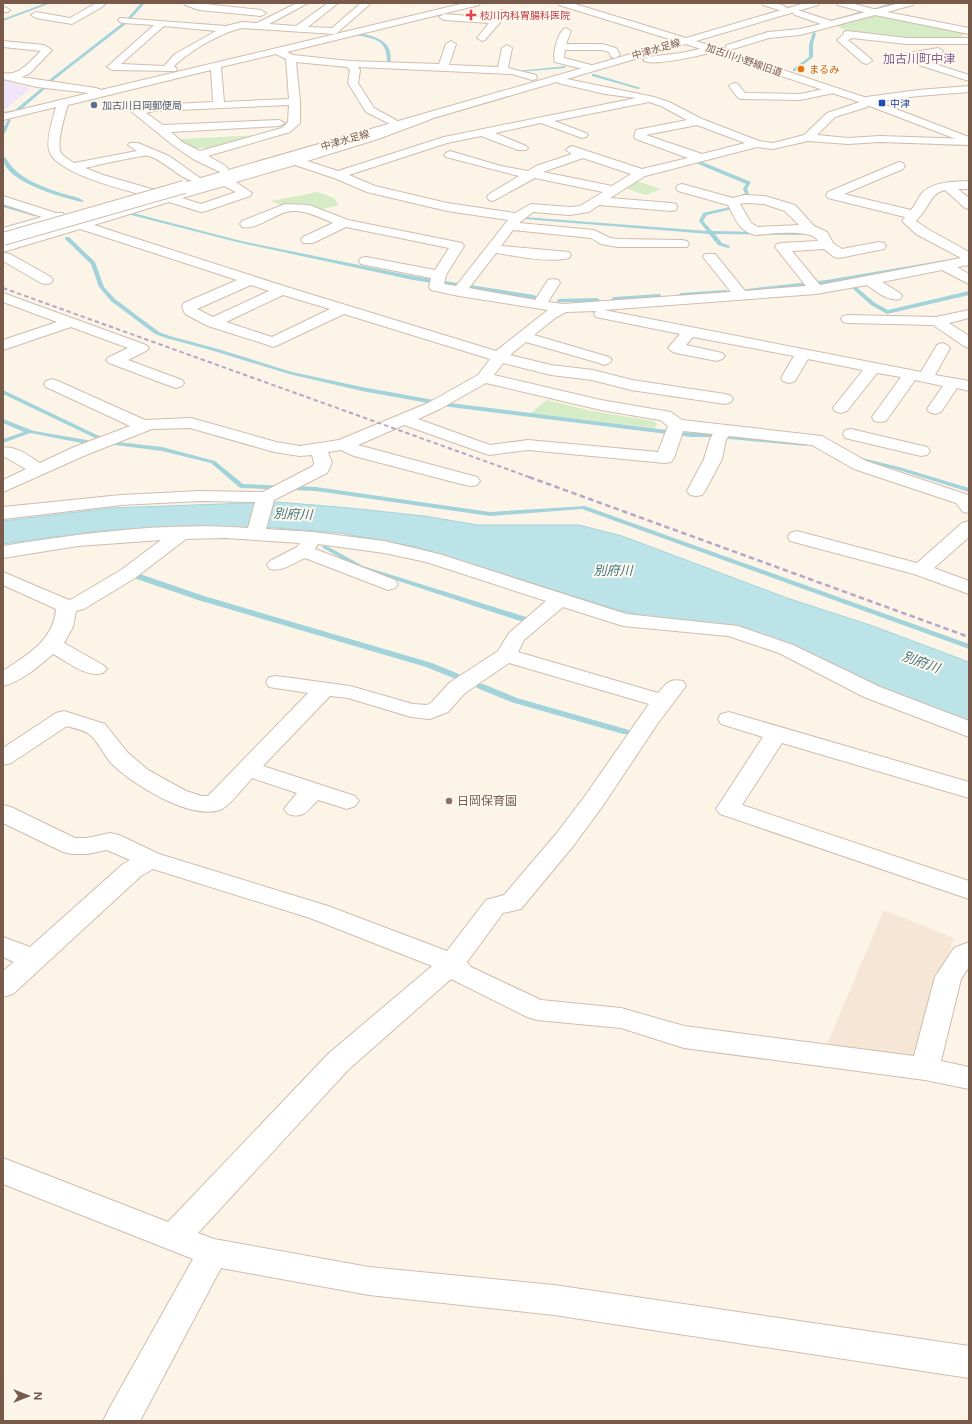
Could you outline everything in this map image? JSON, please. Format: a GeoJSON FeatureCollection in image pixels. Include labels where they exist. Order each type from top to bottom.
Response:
{"type":"FeatureCollection","features":[{"type":"Feature","properties":{"kind":"street"},"geometry":{"type":"LineString","coordinates":[[80,3],[100,4]]}},
{"type":"Feature","properties":{"kind":"street"},"geometry":{"type":"LineString","coordinates":[[188,3],[199,7],[280,15]]}},
{"type":"Feature","properties":{"kind":"street"},"geometry":{"type":"LineString","coordinates":[[227,10],[242,3]]}},
{"type":"Feature","properties":{"kind":"street"},"geometry":{"type":"LineString","coordinates":[[259,26],[304,3]]}},
{"type":"Feature","properties":{"kind":"street"},"geometry":{"type":"LineString","coordinates":[[298,29],[334,3]]}},
{"type":"Feature","properties":{"kind":"street"},"geometry":{"type":"LineString","coordinates":[[3,117],[216,67],[476,3]]}},
{"type":"Feature","properties":{"kind":"street","name":"加古川小野線旧道"},"geometry":{"type":"LineString","coordinates":[[562,3],[714,49],[834,90],[863,103],[969,141]]}},
{"type":"Feature","properties":{"kind":"street"},"geometry":{"type":"LineString","coordinates":[[766,3],[782,8]]}},
{"type":"Feature","properties":{"kind":"street","name":"中津水足線"},"geometry":{"type":"LineString","coordinates":[[3,239],[815,3]]}},
{"type":"Feature","properties":{"kind":"street"},"geometry":{"type":"LineString","coordinates":[[841,3],[874,12],[969,31]]}},
{"type":"Feature","properties":{"kind":"street"},"geometry":{"type":"LineString","coordinates":[[730,47],[768,35],[800,32],[910,3]]}},
{"type":"Feature","properties":{"kind":"street"},"geometry":{"type":"LineString","coordinates":[[36,15],[50,15],[72,21],[77,16],[92,10],[100,4]]}},
{"type":"Feature","properties":{"kind":"street"},"geometry":{"type":"LineString","coordinates":[[334,31],[365,4]]}},
{"type":"Feature","properties":{"kind":"street"},"geometry":{"type":"LineString","coordinates":[[482,38],[505,10]]}},
{"type":"Feature","properties":{"kind":"street"},"geometry":{"type":"LineString","coordinates":[[434,13],[444,17],[497,21]]}},
{"type":"Feature","properties":{"kind":"street"},"geometry":{"type":"LineString","coordinates":[[798,13],[850,35],[907,41],[969,41]]}},
{"type":"Feature","properties":{"kind":"street"},"geometry":{"type":"LineString","coordinates":[[128,20],[148,22],[162,19],[226,28],[242,25],[355,32]]}},
{"type":"Feature","properties":{"kind":"street"},"geometry":{"type":"LineString","coordinates":[[162,19],[112,67],[197,71]]}},
{"type":"Feature","properties":{"kind":"street"},"geometry":{"type":"LineString","coordinates":[[935,25],[956,20]]}},
{"type":"Feature","properties":{"kind":"street"},"geometry":{"type":"LineString","coordinates":[[166,69],[179,56],[226,28]]}},
{"type":"Feature","properties":{"kind":"street"},"geometry":{"type":"LineString","coordinates":[[568,33],[560,47],[559,60],[591,68]]}},
{"type":"Feature","properties":{"kind":"street"},"geometry":{"type":"LineString","coordinates":[[850,35],[842,40],[867,61]]}},
{"type":"Feature","properties":{"kind":"street"},"geometry":{"type":"LineString","coordinates":[[907,41],[906,44],[922,53]]}},
{"type":"Feature","properties":{"kind":"street"},"geometry":{"type":"LineString","coordinates":[[3,44],[44,48],[47,50],[25,72],[7,77]]}},
{"type":"Feature","properties":{"kind":"street"},"geometry":{"type":"LineString","coordinates":[[443,68],[451,44]]}},
{"type":"Feature","properties":{"kind":"street"},"geometry":{"type":"LineString","coordinates":[[560,47],[602,47],[613,50],[615,55]]}},
{"type":"Feature","properties":{"kind":"street"},"geometry":{"type":"LineString","coordinates":[[502,71],[507,48]]}},
{"type":"Feature","properties":{"kind":"street"},"geometry":{"type":"LineString","coordinates":[[240,49],[240,56],[243,60]]}},
{"type":"Feature","properties":{"kind":"street"},"geometry":{"type":"LineString","coordinates":[[648,60],[681,56],[714,49]]}},
{"type":"Feature","properties":{"kind":"street"},"geometry":{"type":"LineString","coordinates":[[277,51],[291,58],[350,64],[513,71],[532,77]]}},
{"type":"Feature","properties":{"kind":"street"},"geometry":{"type":"LineString","coordinates":[[940,51],[904,57],[969,78]]}},
{"type":"Feature","properties":{"kind":"street"},"geometry":{"type":"LineString","coordinates":[[846,55],[859,54]]}},
{"type":"Feature","properties":{"kind":"street"},"geometry":{"type":"LineString","coordinates":[[197,156],[286,130],[294,123],[295,102],[291,58]]}},
{"type":"Feature","properties":{"kind":"street"},"geometry":{"type":"LineString","coordinates":[[350,64],[355,70],[353,83],[370,110],[392,122]]}},
{"type":"Feature","properties":{"kind":"street"},"geometry":{"type":"LineString","coordinates":[[926,72],[963,66]]}},
{"type":"Feature","properties":{"kind":"street"},"geometry":{"type":"LineString","coordinates":[[216,67],[219,105]]}},
{"type":"Feature","properties":{"kind":"street"},"geometry":{"type":"LineString","coordinates":[[7,77],[34,84],[107,92]]}},
{"type":"Feature","properties":{"kind":"street"},"geometry":{"type":"LineString","coordinates":[[562,81],[650,99],[665,104],[698,121],[757,144],[773,146],[808,138],[848,141],[880,139],[969,141]]}},
{"type":"Feature","properties":{"kind":"street"},"geometry":{"type":"LineString","coordinates":[[3,117],[36,91],[34,84]]}},
{"type":"Feature","properties":{"kind":"street"},"geometry":{"type":"LineString","coordinates":[[897,85],[915,94]]}},
{"type":"Feature","properties":{"kind":"street"},"geometry":{"type":"LineString","coordinates":[[734,86],[742,96],[752,97],[800,97],[834,90]]}},
{"type":"Feature","properties":{"kind":"street"},"geometry":{"type":"LineString","coordinates":[[808,138],[831,115],[863,103],[915,94],[969,89]]}},
{"type":"Feature","properties":{"kind":"street"},"geometry":{"type":"LineString","coordinates":[[955,90],[969,98]]}},
{"type":"Feature","properties":{"kind":"street"},"geometry":{"type":"LineString","coordinates":[[338,175],[444,140],[650,99]]}},
{"type":"Feature","properties":{"kind":"street"},"geometry":{"type":"LineString","coordinates":[[222,170],[178,144],[161,129],[137,112],[154,108],[295,102]]}},
{"type":"Feature","properties":{"kind":"street"},"geometry":{"type":"LineString","coordinates":[[63,103],[58,120],[54,148],[56,154],[72,167],[99,178],[201,208],[246,193],[227,182]]}},
{"type":"Feature","properties":{"kind":"street"},"geometry":{"type":"LineString","coordinates":[[3,232],[222,170],[356,130],[441,112]]}},
{"type":"Feature","properties":{"kind":"street"},"geometry":{"type":"LineString","coordinates":[[4,254],[81,225],[374,137],[441,112]]}},
{"type":"Feature","properties":{"kind":"street"},"geometry":{"type":"LineString","coordinates":[[542,120],[582,135]]}},
{"type":"Feature","properties":{"kind":"street"},"geometry":{"type":"LineString","coordinates":[[698,121],[640,132],[640,137],[700,158]]}},
{"type":"Feature","properties":{"kind":"street"},"geometry":{"type":"LineString","coordinates":[[161,129],[294,123]]}},
{"type":"Feature","properties":{"kind":"street"},"geometry":{"type":"LineString","coordinates":[[482,132],[522,148]]}},
{"type":"Feature","properties":{"kind":"street"},"geometry":{"type":"LineString","coordinates":[[128,141],[165,159],[194,178]]}},
{"type":"Feature","properties":{"kind":"street"},"geometry":{"type":"LineString","coordinates":[[459,292],[513,222],[531,208],[570,212],[584,209],[641,173],[757,144]]}},
{"type":"Feature","properties":{"kind":"street"},"geometry":{"type":"LineString","coordinates":[[72,167],[148,152]]}},
{"type":"Feature","properties":{"kind":"street"},"geometry":{"type":"LineString","coordinates":[[493,197],[540,169],[577,152],[641,173]]}},
{"type":"Feature","properties":{"kind":"street"},"geometry":{"type":"LineString","coordinates":[[450,155],[470,158],[500,169],[613,190]]}},
{"type":"Feature","properties":{"kind":"street"},"geometry":{"type":"LineString","coordinates":[[296,161],[338,175],[394,198],[447,207],[513,222],[595,231],[606,241],[618,243],[664,241],[682,244]]}},
{"type":"Feature","properties":{"kind":"street"},"geometry":{"type":"LineString","coordinates":[[888,168],[832,195],[914,215]]}},
{"type":"Feature","properties":{"kind":"street"},"geometry":{"type":"LineString","coordinates":[[966,257],[921,231],[908,221],[914,215],[927,195],[935,189],[948,186],[969,185]]}},
{"type":"Feature","properties":{"kind":"street"},"geometry":{"type":"LineString","coordinates":[[948,186],[969,205]]}},
{"type":"Feature","properties":{"kind":"street"},"geometry":{"type":"LineString","coordinates":[[681,188],[733,202],[745,199],[765,200],[790,208],[809,229],[822,235],[827,245],[839,254],[879,246]]}},
{"type":"Feature","properties":{"kind":"street"},"geometry":{"type":"LineString","coordinates":[[597,201],[651,207],[671,207]]}},
{"type":"Feature","properties":{"kind":"street"},"geometry":{"type":"LineString","coordinates":[[733,202],[746,226],[756,231],[809,229]]}},
{"type":"Feature","properties":{"kind":"street"},"geometry":{"type":"LineString","coordinates":[[4,209],[23,207],[250,280],[499,357],[551,370],[593,375],[613,375],[631,385],[699,390],[725,399]]}},
{"type":"Feature","properties":{"kind":"street"},"geometry":{"type":"LineString","coordinates":[[246,224],[285,208],[310,209],[344,223],[457,246],[438,281]]}},
{"type":"Feature","properties":{"kind":"street"},"geometry":{"type":"LineString","coordinates":[[308,240],[344,223]]}},
{"type":"Feature","properties":{"kind":"street"},"geometry":{"type":"LineString","coordinates":[[4,254],[69,240],[98,231]]}},
{"type":"Feature","properties":{"kind":"street"},"geometry":{"type":"LineString","coordinates":[[389,244],[401,235]]}},
{"type":"Feature","properties":{"kind":"street"},"geometry":{"type":"LineString","coordinates":[[827,245],[782,247],[813,286],[842,308],[908,321],[936,321],[969,314]]}},
{"type":"Feature","properties":{"kind":"street"},"geometry":{"type":"LineString","coordinates":[[492,249],[535,254],[564,255]]}},
{"type":"Feature","properties":{"kind":"street"},"geometry":{"type":"LineString","coordinates":[[378,253],[362,264],[438,281],[459,292],[545,297],[563,308]]}},
{"type":"Feature","properties":{"kind":"street"},"geometry":{"type":"LineString","coordinates":[[4,254],[42,274]]}},
{"type":"Feature","properties":{"kind":"street"},"geometry":{"type":"LineString","coordinates":[[842,308],[869,280],[944,266],[966,257]]}},
{"type":"Feature","properties":{"kind":"street"},"geometry":{"type":"LineString","coordinates":[[718,260],[742,296]]}},
{"type":"Feature","properties":{"kind":"street"},"geometry":{"type":"LineString","coordinates":[[944,266],[969,280]]}},
{"type":"Feature","properties":{"kind":"street"},"geometry":{"type":"LineString","coordinates":[[250,280],[189,306],[190,311],[213,323],[273,342],[344,308]]}},
{"type":"Feature","properties":{"kind":"street"},"geometry":{"type":"LineString","coordinates":[[869,280],[896,296]]}},
{"type":"Feature","properties":{"kind":"street"},"geometry":{"type":"LineString","coordinates":[[3,487],[80,451],[144,426],[164,422],[191,422],[274,447],[300,451],[343,445],[438,404],[484,378],[499,357],[550,315],[563,308],[742,296],[813,286]]}},
{"type":"Feature","properties":{"kind":"street"},"geometry":{"type":"LineString","coordinates":[[213,323],[282,290]]}},
{"type":"Feature","properties":{"kind":"street"},"geometry":{"type":"LineString","coordinates":[[7,301],[71,322],[141,348],[114,360],[176,383]]}},
{"type":"Feature","properties":{"kind":"street"},"geometry":{"type":"LineString","coordinates":[[588,307],[593,311],[603,314],[689,332],[969,386]]}},
{"type":"Feature","properties":{"kind":"street"},"geometry":{"type":"LineString","coordinates":[[936,321],[969,343]]}},
{"type":"Feature","properties":{"kind":"street"},"geometry":{"type":"LineString","coordinates":[[3,345],[71,322]]}},
{"type":"Feature","properties":{"kind":"street"},"geometry":{"type":"LineString","coordinates":[[689,332],[676,348],[693,356],[717,356]]}},
{"type":"Feature","properties":{"kind":"street"},"geometry":{"type":"LineString","coordinates":[[523,336],[604,360]]}},
{"type":"Feature","properties":{"kind":"street"},"geometry":{"type":"LineString","coordinates":[[880,417],[942,348]]}},
{"type":"Feature","properties":{"kind":"street"},"geometry":{"type":"LineString","coordinates":[[789,378],[803,354]]}},
{"type":"Feature","properties":{"kind":"street"},"geometry":{"type":"LineString","coordinates":[[841,408],[873,368]]}},
{"type":"Feature","properties":{"kind":"street"},"geometry":{"type":"LineString","coordinates":[[484,378],[601,405],[665,416],[675,431]]}},
{"type":"Feature","properties":{"kind":"street"},"geometry":{"type":"LineString","coordinates":[[935,409],[953,383]]}},
{"type":"Feature","properties":{"kind":"street"},"geometry":{"type":"LineString","coordinates":[[52,384],[144,426]]}},
{"type":"Feature","properties":{"kind":"street"},"geometry":{"type":"LineString","coordinates":[[73,393],[88,387]]}},
{"type":"Feature","properties":{"kind":"street"},"geometry":{"type":"LineString","coordinates":[[403,419],[488,450],[528,445],[665,458],[675,431]]}},
{"type":"Feature","properties":{"kind":"street"},"geometry":{"type":"LineString","coordinates":[[675,431],[816,440],[860,465],[877,465],[962,499],[969,508]]}},
{"type":"Feature","properties":{"kind":"street"},"geometry":{"type":"LineString","coordinates":[[851,434],[921,450]]}},
{"type":"Feature","properties":{"kind":"street"},"geometry":{"type":"LineString","coordinates":[[696,492],[721,435]]}},
{"type":"Feature","properties":{"kind":"street"},"geometry":{"type":"LineString","coordinates":[[343,445],[441,480],[471,481]]}},
{"type":"Feature","properties":{"kind":"street"},"geometry":{"type":"LineString","coordinates":[[877,465],[897,445]]}},
{"type":"Feature","properties":{"kind":"street"},"geometry":{"type":"LineString","coordinates":[[3,513],[27,509],[121,500],[200,496],[266,497],[321,469],[323,463],[318,448]]}},
{"type":"Feature","properties":{"kind":"street"},"geometry":{"type":"LineString","coordinates":[[8,452],[40,470]]}},
{"type":"Feature","properties":{"kind":"street"},"geometry":{"type":"LineString","coordinates":[[256,533],[266,497]]}},
{"type":"Feature","properties":{"kind":"street"},"geometry":{"type":"LineString","coordinates":[[921,570],[969,527]]}},
{"type":"Feature","properties":{"kind":"street"},"geometry":{"type":"LineString","coordinates":[[3,578],[66,606],[77,606],[128,574],[182,533]]}},
{"type":"Feature","properties":{"kind":"street"},"geometry":{"type":"LineString","coordinates":[[3,552],[78,540],[182,533],[256,533],[309,544],[384,547],[432,558],[623,620],[731,630],[786,649],[872,692],[969,730]]}},
{"type":"Feature","properties":{"kind":"street"},"geometry":{"type":"LineString","coordinates":[[797,537],[823,552],[921,570],[969,588]]}},
{"type":"Feature","properties":{"kind":"street"},"geometry":{"type":"LineString","coordinates":[[277,566],[309,544]]}},
{"type":"Feature","properties":{"kind":"street"},"geometry":{"type":"LineString","coordinates":[[309,544],[362,574],[388,584]]}},
{"type":"Feature","properties":{"kind":"street"},"geometry":{"type":"LineString","coordinates":[[344,584],[362,574]]}},
{"type":"Feature","properties":{"kind":"street"},"geometry":{"type":"LineString","coordinates":[[277,682],[350,692],[411,710],[430,712],[440,707],[457,688],[506,655],[516,636],[561,599]]}},
{"type":"Feature","properties":{"kind":"street"},"geometry":{"type":"LineString","coordinates":[[3,680],[23,668],[60,634],[66,617],[66,606]]}},
{"type":"Feature","properties":{"kind":"street"},"geometry":{"type":"LineString","coordinates":[[50,644],[96,669]]}},
{"type":"Feature","properties":{"kind":"street"},"geometry":{"type":"LineString","coordinates":[[173,1238],[338,1062],[452,963],[495,906],[512,903],[582,818],[631,743],[669,693],[506,655]]}},
{"type":"Feature","properties":{"kind":"street"},"geometry":{"type":"LineString","coordinates":[[3,758],[64,718],[97,729],[117,756],[139,775],[177,795],[204,805],[214,803],[325,688]]}},
{"type":"Feature","properties":{"kind":"street"},"geometry":{"type":"LineString","coordinates":[[729,719],[898,777],[969,790]]}},
{"type":"Feature","properties":{"kind":"street"},"geometry":{"type":"LineString","coordinates":[[776,734],[728,809],[967,885]]}},
{"type":"Feature","properties":{"kind":"street"},"geometry":{"type":"LineString","coordinates":[[247,769],[347,801]]}},
{"type":"Feature","properties":{"kind":"street"},"geometry":{"type":"LineString","coordinates":[[296,809],[313,790]]}},
{"type":"Feature","properties":{"kind":"street"},"geometry":{"type":"LineString","coordinates":[[3,813],[72,846],[87,846],[110,841],[150,860],[320,912],[452,963],[462,974],[537,1010],[621,1018],[684,1037],[925,1069],[969,1078]]}},
{"type":"Feature","properties":{"kind":"street"},"geometry":{"type":"LineString","coordinates":[[3,987],[132,870],[150,860]]}},
{"type":"Feature","properties":{"kind":"street"},"geometry":{"type":"LineString","coordinates":[[3,946],[33,960]]}},
{"type":"Feature","properties":{"kind":"street"},"geometry":{"type":"LineString","coordinates":[[925,1069],[948,977],[962,955],[969,952]]}},
{"type":"Feature","properties":{"kind":"street"},"geometry":{"type":"LineString","coordinates":[[3,1170],[213,1253],[369,1282],[554,1300],[969,1362]]}},
{"type":"Feature","properties":{"kind":"street"},"geometry":{"type":"LineString","coordinates":[[120,1421],[213,1253]]}},
{"type":"Feature","properties":{"kind":"shaded area"},"geometry":{"type":"Polygon","coordinates":[[[3,80],[31,88],[3,111],[3,80]]]}},
{"type":"Feature","properties":{"kind":"shaded area"},"geometry":{"type":"Polygon","coordinates":[[[884,910],[954,938],[910,1063],[825,1049],[884,910]]]}},
{"type":"Feature","properties":{"kind":"green space"},"geometry":{"type":"Polygon","coordinates":[[[876,15],[966,33],[956,40],[901,38],[848,32],[835,25],[876,15]]]}},
{"type":"Feature","properties":{"kind":"green space"},"geometry":{"type":"Polygon","coordinates":[[[262,135],[214,149],[192,148],[179,139],[262,135]]]}},
{"type":"Feature","properties":{"kind":"green space"},"geometry":{"type":"Polygon","coordinates":[[[633,180],[661,189],[646,195],[621,187],[633,180]]]}},
{"type":"Feature","properties":{"kind":"green space"},"geometry":{"type":"Polygon","coordinates":[[[318,192],[334,198],[339,205],[320,210],[312,206],[287,207],[271,201],[318,192]]]}},
{"type":"Feature","properties":{"kind":"green space"},"geometry":{"type":"Polygon","coordinates":[[[547,400],[592,411],[654,421],[657,424],[655,428],[531,413],[547,400]]]}},
{"type":"Feature","properties":{"kind":"water","name":"別府川"},"geometry":{"type":"Polygon","coordinates":[[[278,502],[424,516],[478,525],[579,525],[622,536],[787,598],[873,626],[969,662],[969,724],[909,701],[737,627],[656,619],[618,610],[417,547],[340,533],[277,528],[160,527],[99,531],[3,544],[3,521],[111,508],[278,502]]]}},
{"type":"Feature","properties":{"kind":"waterway"},"geometry":{"type":"LineString","coordinates":[[3,20],[49,3]]}},
{"type":"Feature","properties":{"kind":"waterway"},"geometry":{"type":"LineString","coordinates":[[16,111],[50,81],[126,22],[143,3]]}},
{"type":"Feature","properties":{"kind":"waterway"},"geometry":{"type":"LineString","coordinates":[[875,9],[893,3]]}},
{"type":"Feature","properties":{"kind":"waterway"},"geometry":{"type":"LineString","coordinates":[[826,22],[863,12]]}},
{"type":"Feature","properties":{"kind":"waterway"},"geometry":{"type":"LineString","coordinates":[[794,70],[811,57],[811,44],[814,33]]}},
{"type":"Feature","properties":{"kind":"waterway"},"geometry":{"type":"LineString","coordinates":[[357,34],[376,38],[381,41],[388,50],[389,64]]}},
{"type":"Feature","properties":{"kind":"waterway"},"geometry":{"type":"LineString","coordinates":[[519,71],[565,67]]}},
{"type":"Feature","properties":{"kind":"waterway"},"geometry":{"type":"LineString","coordinates":[[593,75],[639,88]]}},
{"type":"Feature","properties":{"kind":"waterway"},"geometry":{"type":"LineString","coordinates":[[3,113],[17,111]]}},
{"type":"Feature","properties":{"kind":"waterway"},"geometry":{"type":"LineString","coordinates":[[3,133],[9,120]]}},
{"type":"Feature","properties":{"kind":"waterway"},"geometry":{"type":"LineString","coordinates":[[938,144],[965,145]]}},
{"type":"Feature","properties":{"kind":"waterway"},"geometry":{"type":"LineString","coordinates":[[3,158],[15,174],[37,186],[82,201]]}},
{"type":"Feature","properties":{"kind":"waterway"},"geometry":{"type":"LineString","coordinates":[[698,162],[749,183],[745,189],[747,194],[739,198]]}},
{"type":"Feature","properties":{"kind":"waterway"},"geometry":{"type":"LineString","coordinates":[[3,206],[34,215]]}},
{"type":"Feature","properties":{"kind":"waterway"},"geometry":{"type":"LineString","coordinates":[[711,233],[701,221],[705,214],[730,208]]}},
{"type":"Feature","properties":{"kind":"waterway"},"geometry":{"type":"LineString","coordinates":[[133,214],[241,242],[413,278],[534,297]]}},
{"type":"Feature","properties":{"kind":"waterway"},"geometry":{"type":"LineString","coordinates":[[524,218],[711,233]]}},
{"type":"Feature","properties":{"kind":"waterway"},"geometry":{"type":"LineString","coordinates":[[711,233],[805,234]]}},
{"type":"Feature","properties":{"kind":"waterway"},"geometry":{"type":"LineString","coordinates":[[711,233],[720,244],[728,247]]}},
{"type":"Feature","properties":{"kind":"waterway"},"geometry":{"type":"LineString","coordinates":[[67,238],[93,263],[102,287],[113,300],[157,333],[291,373],[362,389],[450,405],[691,435],[708,435],[806,444]]}},
{"type":"Feature","properties":{"kind":"waterway"},"geometry":{"type":"LineString","coordinates":[[747,291],[827,282],[969,257]]}},
{"type":"Feature","properties":{"kind":"waterway"},"geometry":{"type":"LineString","coordinates":[[854,287],[873,304],[887,312],[969,293]]}},
{"type":"Feature","properties":{"kind":"waterway"},"geometry":{"type":"LineString","coordinates":[[681,295],[726,292]]}},
{"type":"Feature","properties":{"kind":"waterway"},"geometry":{"type":"LineString","coordinates":[[614,299],[659,296]]}},
{"type":"Feature","properties":{"kind":"waterway"},"geometry":{"type":"LineString","coordinates":[[559,301],[597,300]]}},
{"type":"Feature","properties":{"kind":"waterway"},"geometry":{"type":"LineString","coordinates":[[3,392],[95,436],[117,444],[162,449],[213,462],[241,486],[316,489],[490,514],[583,507],[969,647]]}},
{"type":"Feature","properties":{"kind":"waterway"},"geometry":{"type":"LineString","coordinates":[[3,421],[13,426],[33,432],[87,442]]}},
{"type":"Feature","properties":{"kind":"waterway"},"geometry":{"type":"LineString","coordinates":[[3,441],[28,432]]}},
{"type":"Feature","properties":{"kind":"waterway"},"geometry":{"type":"LineString","coordinates":[[855,456],[860,459],[897,468],[969,490]]}},
{"type":"Feature","properties":{"kind":"waterway"},"geometry":{"type":"LineString","coordinates":[[325,547],[361,567],[523,619]]}},
{"type":"Feature","properties":{"kind":"waterway"},"geometry":{"type":"LineString","coordinates":[[134,575],[201,598],[429,665],[456,676]]}},
{"type":"Feature","properties":{"kind":"waterway"},"geometry":{"type":"LineString","coordinates":[[480,686],[514,700],[626,732]]}},
{"type":"Feature","properties":{"kind":"railway"},"geometry":{"type":"LineString","coordinates":[[3,288],[532,478]]}},
{"type":"Feature","properties":{"kind":"railway"},"geometry":{"type":"LineString","coordinates":[[529,477],[969,637]]}},
{"type":"Feature","properties":{"kind":"place","name":"枝川内科胃腸科医院"},"geometry":{"type":"Point","coordinates":[471,15]}},
{"type":"Feature","properties":{"kind":"place","name":"まるみ"},"geometry":{"type":"Point","coordinates":[801,69]}},
{"type":"Feature","properties":{"kind":"place","name":"中津"},"geometry":{"type":"Point","coordinates":[882,103]}},
{"type":"Feature","properties":{"kind":"place","name":"加古川日岡郵便局"},"geometry":{"type":"Point","coordinates":[94,105]}},
{"type":"Feature","properties":{"kind":"place","name":"日岡保育園"},"geometry":{"type":"Point","coordinates":[449,801]}},
{"type":"Feature","properties":{"kind":"district","name":"加古川町中津"},"geometry":{"type":"Point","coordinates":[919,59]}}]}
